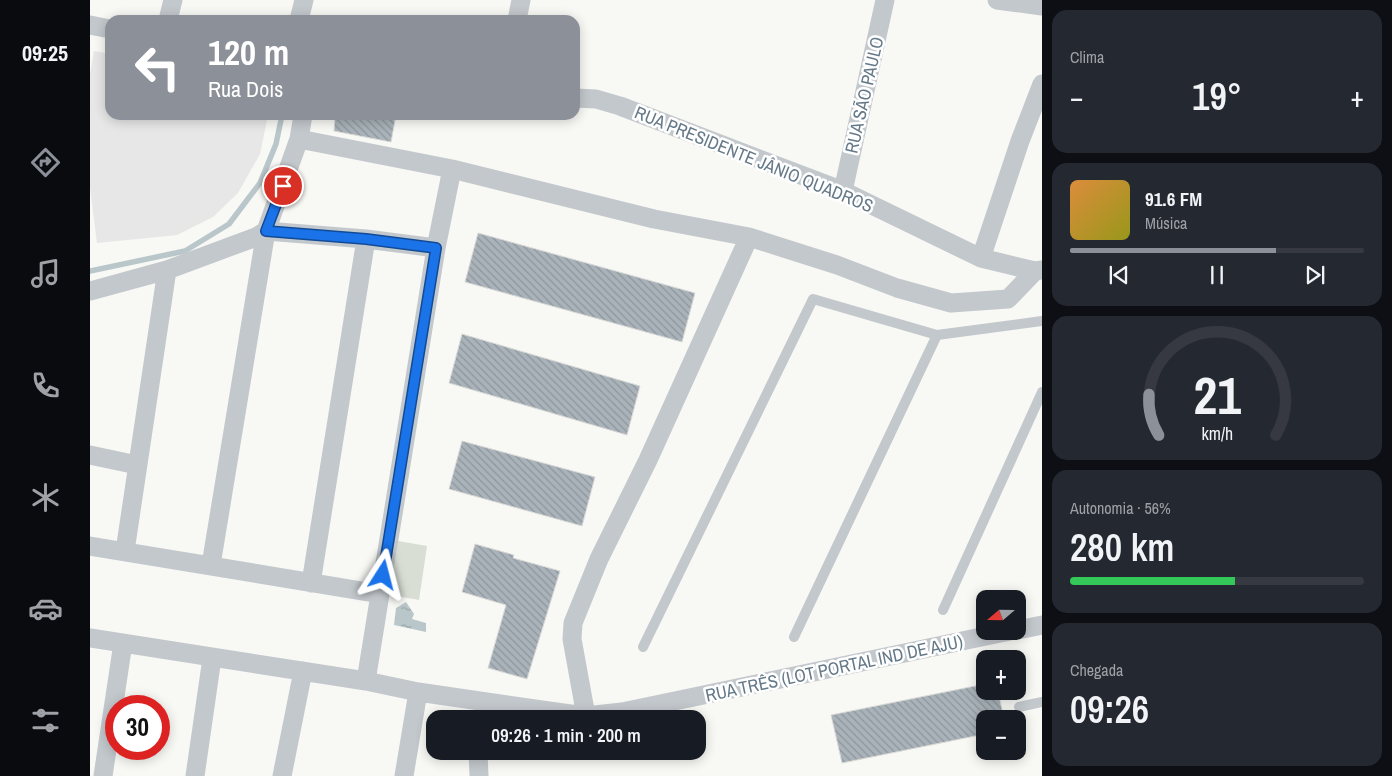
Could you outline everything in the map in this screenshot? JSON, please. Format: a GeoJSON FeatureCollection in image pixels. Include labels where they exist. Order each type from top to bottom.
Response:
{"type":"FeatureCollection","features":[{"type":"Feature","properties":{"kind":"street"},"geometry":{"type":"LineString","coordinates":[[169,15],[173,0]]}},
{"type":"Feature","properties":{"kind":"street"},"geometry":{"type":"LineString","coordinates":[[300,15],[304,0]]}},
{"type":"Feature","properties":{"kind":"street"},"geometry":{"type":"LineString","coordinates":[[518,15],[522,0]]}},
{"type":"Feature","properties":{"kind":"street","name":"RUA SÃO PAULO"},"geometry":{"type":"LineString","coordinates":[[843,191],[885,0]]}},
{"type":"Feature","properties":{"kind":"street"},"geometry":{"type":"LineString","coordinates":[[996,0],[1042,6]]}},
{"type":"Feature","properties":{"kind":"street"},"geometry":{"type":"LineString","coordinates":[[90,25],[105,28]]}},
{"type":"Feature","properties":{"kind":"street"},"geometry":{"type":"LineString","coordinates":[[980,258],[1020,141],[1042,84]]}},
{"type":"Feature","properties":{"kind":"street","name":"RUA PRESIDENTE JÂNIO QUADROS"},"geometry":{"type":"LineString","coordinates":[[580,98],[596,99],[620,106],[843,191],[980,258],[1038,271]]}},
{"type":"Feature","properties":{"kind":"street"},"geometry":{"type":"LineString","coordinates":[[211,565],[266,231],[299,139],[302,120]]}},
{"type":"Feature","properties":{"kind":"street"},"geometry":{"type":"LineString","coordinates":[[299,139],[452,169],[654,219],[749,237],[837,265],[897,288],[951,302],[1008,299],[1038,271]]}},
{"type":"Feature","properties":{"kind":"street"},"geometry":{"type":"LineString","coordinates":[[366,681],[436,248],[452,169]]}},
{"type":"Feature","properties":{"kind":"street"},"geometry":{"type":"LineString","coordinates":[[90,291],[168,270],[256,237],[266,231],[366,239],[436,248]]}},
{"type":"Feature","properties":{"kind":"street"},"geometry":{"type":"LineString","coordinates":[[585,710],[572,639],[572,623],[599,559],[648,460],[749,237]]}},
{"type":"Feature","properties":{"kind":"street"},"geometry":{"type":"LineString","coordinates":[[310,583],[366,239]]}},
{"type":"Feature","properties":{"kind":"street"},"geometry":{"type":"LineString","coordinates":[[125,551],[168,270]]}},
{"type":"Feature","properties":{"kind":"street"},"geometry":{"type":"LineString","coordinates":[[90,455],[138,465]]}},
{"type":"Feature","properties":{"kind":"street"},"geometry":{"type":"LineString","coordinates":[[90,546],[380,594]]}},
{"type":"Feature","properties":{"kind":"street"},"geometry":{"type":"LineString","coordinates":[[1026,628],[1042,624]]}},
{"type":"Feature","properties":{"kind":"street","name":"RUA TRÊS (LOT PORTAL IND DE AJU)"},"geometry":{"type":"LineString","coordinates":[[90,638],[366,681],[418,692],[475,710]]}},
{"type":"Feature","properties":{"kind":"street","name":"RUA TRÊS (LOT PORTAL IND DE AJU)"},"geometry":{"type":"LineString","coordinates":[[632,710],[976,638]]}},
{"type":"Feature","properties":{"kind":"street"},"geometry":{"type":"LineString","coordinates":[[104,776],[123,643]]}},
{"type":"Feature","properties":{"kind":"street"},"geometry":{"type":"LineString","coordinates":[[195,776],[212,658]]}},
{"type":"Feature","properties":{"kind":"street"},"geometry":{"type":"LineString","coordinates":[[282,776],[303,671]]}},
{"type":"Feature","properties":{"kind":"street"},"geometry":{"type":"LineString","coordinates":[[404,776],[418,692]]}},
{"type":"Feature","properties":{"kind":"street"},"geometry":{"type":"LineString","coordinates":[[478,760],[479,776]]}},
{"type":"Feature","properties":{"kind":"street"},"geometry":{"type":"LineString","coordinates":[[90,765],[94,776]]}},
{"type":"Feature","properties":{"kind":"lane"},"geometry":{"type":"LineString","coordinates":[[643,647],[813,299],[937,334],[1042,321]]}},
{"type":"Feature","properties":{"kind":"lane"},"geometry":{"type":"LineString","coordinates":[[794,637],[937,334]]}},
{"type":"Feature","properties":{"kind":"lane"},"geometry":{"type":"LineString","coordinates":[[943,610],[1042,392]]}},
{"type":"Feature","properties":{"kind":"lane"},"geometry":{"type":"LineString","coordinates":[[1020,707],[1042,702]]}},
{"type":"Feature","properties":{"kind":"shaded area"},"geometry":{"type":"Polygon","coordinates":[[[94,51],[105,53],[105,120],[267,120],[260,154],[238,193],[213,217],[177,235],[97,243],[90,187],[90,74],[94,51]]]}},
{"type":"Feature","properties":{"kind":"shaded area"},"geometry":{"type":"Polygon","coordinates":[[[398,541],[427,546],[419,600],[390,595],[398,541]]]}},
{"type":"Feature","properties":{"kind":"water"},"geometry":{"type":"Polygon","coordinates":[[[406,602],[414,614],[412,619],[426,623],[426,632],[394,625],[396,608],[406,602]]]}},
{"type":"Feature","properties":{"kind":"building"},"geometry":{"type":"Polygon","coordinates":[[[335,120],[395,120],[391,142],[334,131],[335,120]]]}},
{"type":"Feature","properties":{"kind":"building"},"geometry":{"type":"Polygon","coordinates":[[[478,233],[695,293],[682,342],[465,282],[478,233]]]}},
{"type":"Feature","properties":{"kind":"building"},"geometry":{"type":"Polygon","coordinates":[[[462,334],[640,386],[627,435],[449,383],[462,334]]]}},
{"type":"Feature","properties":{"kind":"building"},"geometry":{"type":"Polygon","coordinates":[[[462,441],[595,477],[582,526],[449,489],[462,441]]]}},
{"type":"Feature","properties":{"kind":"building"},"geometry":{"type":"Polygon","coordinates":[[[475,544],[514,555],[513,558],[560,571],[527,679],[488,668],[506,605],[462,592],[475,544]]]}},
{"type":"Feature","properties":{"kind":"building"},"geometry":{"type":"Polygon","coordinates":[[[976,686],[976,700],[1000,700],[1002,710],[976,710],[976,736],[842,763],[831,715],[976,686]]]}},
{"type":"Feature","properties":{"kind":"waterway"},"geometry":{"type":"LineString","coordinates":[[90,271],[185,251],[229,224],[260,183],[276,144],[281,120]]}},
{"type":"Feature","properties":{"kind":"route"},"geometry":{"type":"LineString","coordinates":[[283,186],[266,231],[366,239],[436,248],[383,575]]}}]}
